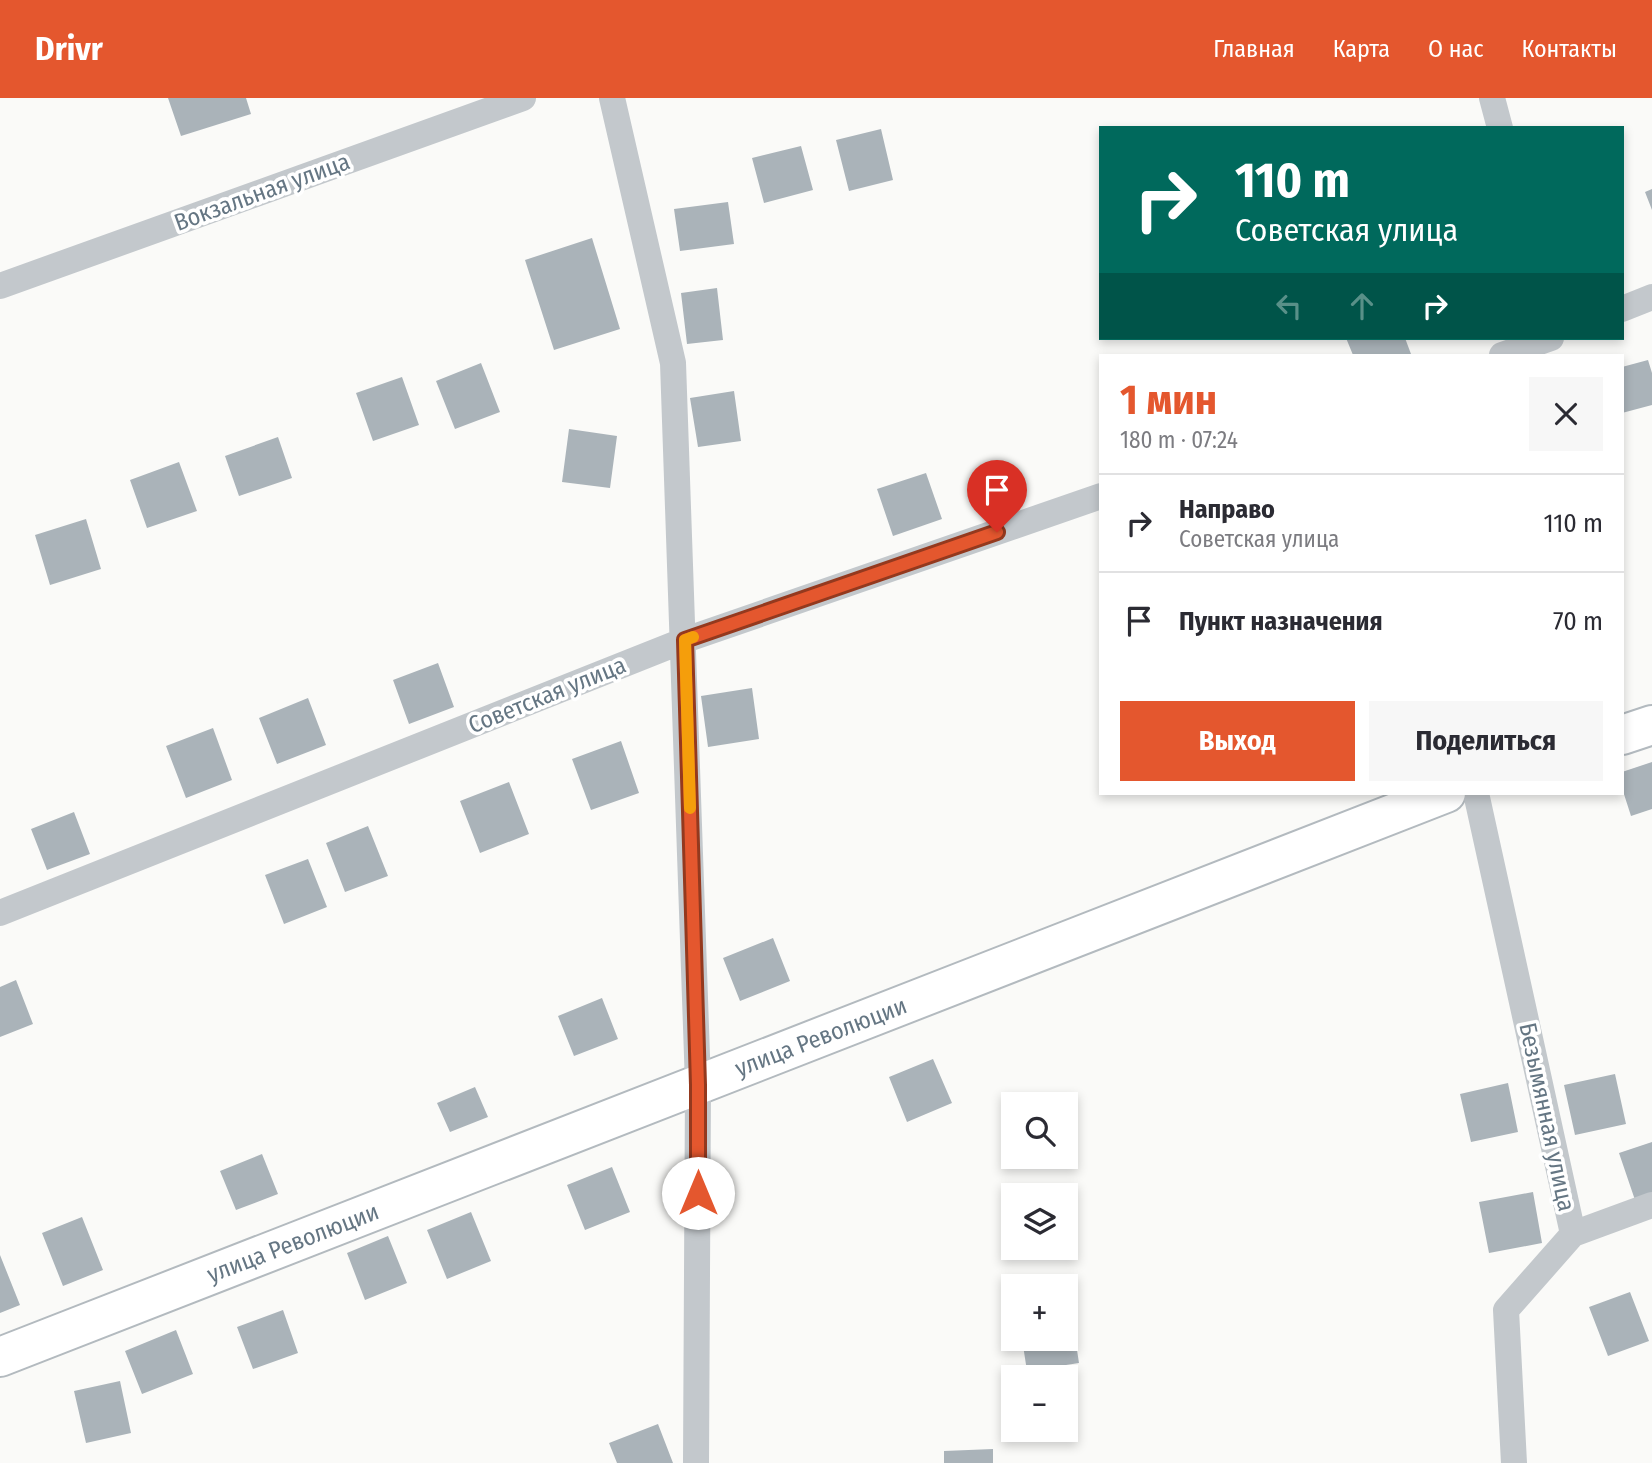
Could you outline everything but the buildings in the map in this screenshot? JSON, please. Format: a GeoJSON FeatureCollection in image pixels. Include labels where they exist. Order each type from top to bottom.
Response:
{"type":"FeatureCollection","features":[{"type":"Feature","properties":{"kind":"street","name":"Вокзальная улица"},"geometry":{"type":"LineString","coordinates":[[0,286],[523,98]]}},
{"type":"Feature","properties":{"kind":"street"},"geometry":{"type":"LineString","coordinates":[[612,98],[673,363],[685,640],[698,1085],[696,1463]]}},
{"type":"Feature","properties":{"kind":"street"},"geometry":{"type":"LineString","coordinates":[[1492,98],[1499,126]]}},
{"type":"Feature","properties":{"kind":"street"},"geometry":{"type":"LineString","coordinates":[[1624,308],[1652,297]]}},
{"type":"Feature","properties":{"kind":"street"},"geometry":{"type":"LineString","coordinates":[[1505,354],[1545,340]]}},
{"type":"Feature","properties":{"kind":"street","name":"Советская улица"},"geometry":{"type":"LineString","coordinates":[[0,913],[685,640],[1099,497]]}},
{"type":"Feature","properties":{"kind":"street"},"geometry":{"type":"LineString","coordinates":[[1624,734],[1652,725]]}},
{"type":"Feature","properties":{"kind":"street","name":"улица Революции"},"geometry":{"type":"LineString","coordinates":[[0,1357],[1441,795]]}},
{"type":"Feature","properties":{"kind":"street","name":"Безымянная улица"},"geometry":{"type":"LineString","coordinates":[[1476,795],[1573,1234],[1506,1310],[1514,1463]]}},
{"type":"Feature","properties":{"kind":"street"},"geometry":{"type":"LineString","coordinates":[[1573,1234],[1652,1205]]}},
{"type":"Feature","properties":{"kind":"slow traffic"},"geometry":{"type":"LineString","coordinates":[[690,808],[685,640],[693,637]]}},
{"type":"Feature","properties":{"kind":"route"},"geometry":{"type":"LineString","coordinates":[[698,1193],[698,1085],[685,640],[997,532]]}}]}
